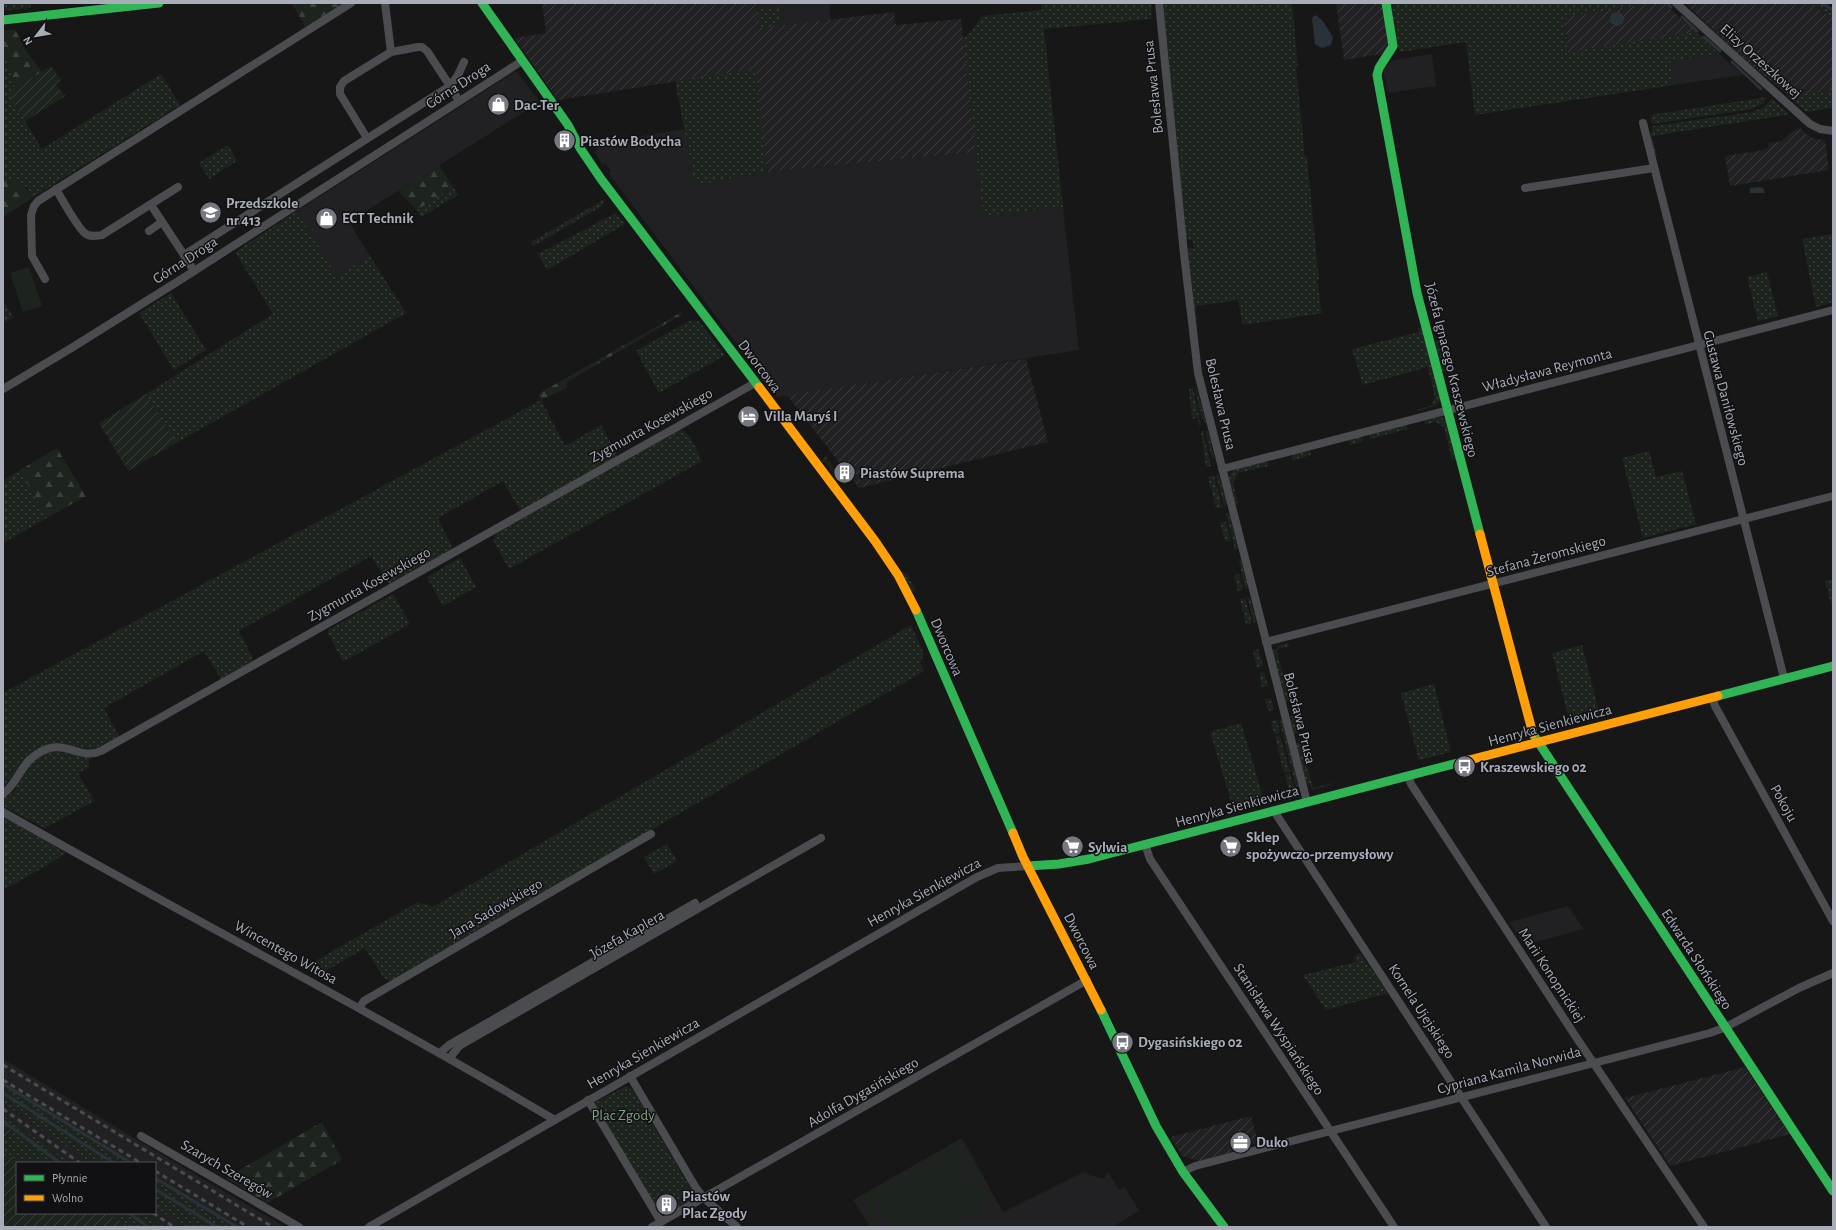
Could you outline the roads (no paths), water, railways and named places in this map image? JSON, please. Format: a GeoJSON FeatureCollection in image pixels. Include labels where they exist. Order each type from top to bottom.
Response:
{"type":"FeatureCollection","features":[{"type":"Feature","properties":{"kind":"street"},"geometry":{"type":"LineString","coordinates":[[3,20],[159,3]]}},
{"type":"Feature","properties":{"kind":"street"},"geometry":{"type":"LineString","coordinates":[[45,279],[32,256],[32,215],[34,206],[38,201],[351,3]]}},
{"type":"Feature","properties":{"kind":"street"},"geometry":{"type":"LineString","coordinates":[[386,3],[391,52]]}},
{"type":"Feature","properties":{"kind":"street","name":"Dworcowa"},"geometry":{"type":"LineString","coordinates":[[482,3],[568,125],[580,148],[601,179],[875,541],[905,586],[1028,866],[1087,980],[1156,1126],[1183,1172],[1224,1227]]}},
{"type":"Feature","properties":{"kind":"street","name":"Bolesława Prusa"},"geometry":{"type":"LineString","coordinates":[[1159,3],[1184,254],[1198,373],[1307,802]]}},
{"type":"Feature","properties":{"kind":"street","name":"Józefa Ignacego Kraszewskiego"},"geometry":{"type":"LineString","coordinates":[[1386,3],[1393,46],[1377,71],[1377,78],[1410,258],[1492,584],[1532,732],[1537,743]]}},
{"type":"Feature","properties":{"kind":"street","name":"Elizy Orzeszkowej"},"geometry":{"type":"LineString","coordinates":[[1676,3],[1805,119],[1817,128],[1833,130]]}},
{"type":"Feature","properties":{"kind":"street"},"geometry":{"type":"LineString","coordinates":[[368,138],[342,97],[340,87],[344,81],[391,52],[418,47],[424,48],[459,101]]}},
{"type":"Feature","properties":{"kind":"street","name":"Górna Droga"},"geometry":{"type":"LineString","coordinates":[[3,389],[194,271],[522,60]]}},
{"type":"Feature","properties":{"kind":"street"},"geometry":{"type":"LineString","coordinates":[[184,255],[450,86],[458,75],[464,62]]}},
{"type":"Feature","properties":{"kind":"street","name":"Gustawa Daniłowskiego"},"geometry":{"type":"LineString","coordinates":[[1644,124],[1698,345],[1784,678]]}},
{"type":"Feature","properties":{"kind":"street"},"geometry":{"type":"LineString","coordinates":[[1525,188],[1654,168]]}},
{"type":"Feature","properties":{"kind":"street"},"geometry":{"type":"LineString","coordinates":[[56,190],[80,228],[86,234],[93,236],[102,234],[178,188]]}},
{"type":"Feature","properties":{"kind":"street"},"geometry":{"type":"LineString","coordinates":[[151,204],[194,271]]}},
{"type":"Feature","properties":{"kind":"street"},"geometry":{"type":"LineString","coordinates":[[149,231],[162,222]]}},
{"type":"Feature","properties":{"kind":"street","name":"Władysława Reymonta"},"geometry":{"type":"LineString","coordinates":[[1222,469],[1833,310]]}},
{"type":"Feature","properties":{"kind":"street","name":"Zygmunta Kosewskiego"},"geometry":{"type":"LineString","coordinates":[[3,794],[11,787],[29,760],[45,750],[60,747],[89,754],[101,751],[755,383]]}},
{"type":"Feature","properties":{"kind":"street","name":"Stefana Żeromskiego"},"geometry":{"type":"LineString","coordinates":[[1266,642],[1833,496]]}},
{"type":"Feature","properties":{"kind":"street","name":"Henryka Sienkiewicza"},"geometry":{"type":"LineString","coordinates":[[369,1227],[977,877],[998,868],[1070,863],[1833,666]]}},
{"type":"Feature","properties":{"kind":"street","name":"Pokoju"},"geometry":{"type":"LineString","coordinates":[[1712,697],[1715,706],[1833,921]]}},
{"type":"Feature","properties":{"kind":"street","name":"Edwarda Słońskiego"},"geometry":{"type":"LineString","coordinates":[[1537,743],[1833,1190]]}},
{"type":"Feature","properties":{"kind":"street","name":"Marii Konopnickiej"},"geometry":{"type":"LineString","coordinates":[[1408,776],[1420,798],[1593,1063],[1704,1227]]}},
{"type":"Feature","properties":{"kind":"street","name":"Kornela Ujejskiego"},"geometry":{"type":"LineString","coordinates":[[1274,811],[1546,1227]]}},
{"type":"Feature","properties":{"kind":"street","name":"Wincentego Witosa"},"geometry":{"type":"LineString","coordinates":[[3,812],[117,877],[450,1058],[555,1120]]}},
{"type":"Feature","properties":{"kind":"street","name":"Jana Sadowskiego"},"geometry":{"type":"LineString","coordinates":[[359,1008],[364,1000],[651,834]]}},
{"type":"Feature","properties":{"kind":"street","name":"Józefa Kaplera"},"geometry":{"type":"LineString","coordinates":[[450,1058],[459,1046],[821,838]]}},
{"type":"Feature","properties":{"kind":"street","name":"Stanisława Wyspiańskiego"},"geometry":{"type":"LineString","coordinates":[[1145,844],[1150,859],[1394,1227]]}},
{"type":"Feature","properties":{"kind":"street","name":"Józefa Kaplera"},"geometry":{"type":"LineString","coordinates":[[440,1053],[448,1045],[695,903]]}},
{"type":"Feature","properties":{"kind":"street","name":"Cypriana Kamila Norwida"},"geometry":{"type":"LineString","coordinates":[[1183,1172],[1195,1166],[1710,1033],[1726,1027],[1833,972]]}},
{"type":"Feature","properties":{"kind":"street","name":"Adolfa Dygasińskiego"},"geometry":{"type":"LineString","coordinates":[[652,1227],[1087,980]]}},
{"type":"Feature","properties":{"kind":"street"},"geometry":{"type":"LineString","coordinates":[[630,1076],[704,1198],[737,1227]]}},
{"type":"Feature","properties":{"kind":"street"},"geometry":{"type":"LineString","coordinates":[[588,1100],[660,1222]]}},
{"type":"Feature","properties":{"kind":"street","name":"Szarych Szeregów"},"geometry":{"type":"LineString","coordinates":[[141,1136],[299,1227]]}},
{"type":"Feature","properties":{"kind":"waterway"},"geometry":{"type":"LineString","coordinates":[[1667,3],[1671,7]]}},
{"type":"Feature","properties":{"kind":"waterway"},"geometry":{"type":"LineString","coordinates":[[1822,3],[1833,10]]}},
{"type":"Feature","properties":{"kind":"waterway"},"geometry":{"type":"LineString","coordinates":[[1682,17],[1697,31]]}},
{"type":"Feature","properties":{"kind":"waterway"},"geometry":{"type":"LineString","coordinates":[[1704,37],[1720,51]]}},
{"type":"Feature","properties":{"kind":"waterway"},"geometry":{"type":"LineString","coordinates":[[1732,62],[1761,89]]}},
{"type":"Feature","properties":{"kind":"waterway"},"geometry":{"type":"LineString","coordinates":[[3,1084],[129,1162]]}},
{"type":"Feature","properties":{"kind":"waterway"},"geometry":{"type":"LineString","coordinates":[[3,1093],[112,1162]]}},
{"type":"Feature","properties":{"kind":"waterway"},"geometry":{"type":"LineString","coordinates":[[3,1121],[59,1162]]}},
{"type":"Feature","properties":{"kind":"waterway"},"geometry":{"type":"LineString","coordinates":[[156,1179],[237,1227]]}},
{"type":"Feature","properties":{"kind":"waterway"},"geometry":{"type":"LineString","coordinates":[[156,1190],[217,1227]]}},
{"type":"Feature","properties":{"kind":"waterway"},"geometry":{"type":"LineString","coordinates":[[130,1214],[148,1227]]}},
{"type":"Feature","properties":{"kind":"railway"},"geometry":{"type":"LineString","coordinates":[[3,1065],[273,1227]]}},
{"type":"Feature","properties":{"kind":"railway"},"geometry":{"type":"LineString","coordinates":[[3,1080],[139,1162]]}},
{"type":"Feature","properties":{"kind":"railway"},"geometry":{"type":"LineString","coordinates":[[3,1109],[79,1162]]}},
{"type":"Feature","properties":{"kind":"railway"},"geometry":{"type":"LineString","coordinates":[[156,1172],[248,1227]]}},
{"type":"Feature","properties":{"kind":"railway"},"geometry":{"type":"LineString","coordinates":[[154,1214],[174,1227]]}},
{"type":"Feature","properties":{"kind":"place","name":"Dac-Ter"},"geometry":{"type":"Point","coordinates":[499,105]}},
{"type":"Feature","properties":{"kind":"place","name":"Piastów Bodycha"},"geometry":{"type":"Point","coordinates":[565,141]}},
{"type":"Feature","properties":{"kind":"place","name":"Przedszkole nr 413"},"geometry":{"type":"Point","coordinates":[210,212]}},
{"type":"Feature","properties":{"kind":"place","name":"ECT Technik"},"geometry":{"type":"Point","coordinates":[326,218]}},
{"type":"Feature","properties":{"kind":"place","name":"Villa Maryś I"},"geometry":{"type":"Point","coordinates":[748,416]}},
{"type":"Feature","properties":{"kind":"place","name":"Piastów Suprema"},"geometry":{"type":"Point","coordinates":[845,473]}},
{"type":"Feature","properties":{"kind":"place","name":"Kraszewskiego 02"},"geometry":{"type":"Point","coordinates":[1465,767]}},
{"type":"Feature","properties":{"kind":"place","name":"Sklep spożywczo-przemysłowy"},"geometry":{"type":"Point","coordinates":[1230,846]}},
{"type":"Feature","properties":{"kind":"place","name":"Sylwia"},"geometry":{"type":"Point","coordinates":[1072,847]}},
{"type":"Feature","properties":{"kind":"place","name":"Dygasińskiego 02"},"geometry":{"type":"Point","coordinates":[1122,1042]}},
{"type":"Feature","properties":{"kind":"place","name":"Duko"},"geometry":{"type":"Point","coordinates":[1240,1142]}},
{"type":"Feature","properties":{"kind":"place","name":"Piastów Plac Zgody"},"geometry":{"type":"Point","coordinates":[666,1205]}},
{"type":"Feature","properties":{"kind":"park label","name":"Plac Zgody"},"geometry":{"type":"Point","coordinates":[623,1115]}}]}
